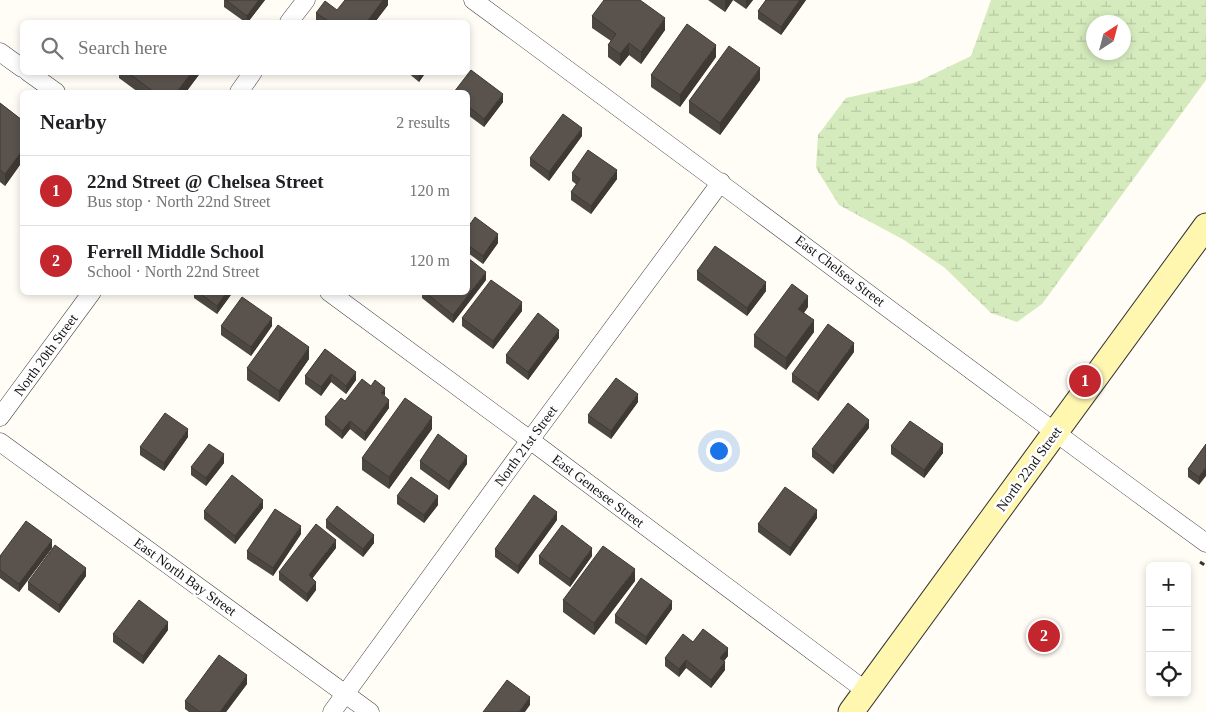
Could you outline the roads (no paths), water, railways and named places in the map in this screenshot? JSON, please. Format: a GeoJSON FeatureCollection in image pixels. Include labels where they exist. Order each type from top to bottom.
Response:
{"type":"FeatureCollection","features":[{"type":"Feature","properties":{"kind":"main road","name":"North 22nd Street"},"geometry":{"type":"LineString","coordinates":[[851,712],[1205,229]]}},
{"type":"Feature","properties":{"kind":"street"},"geometry":{"type":"LineString","coordinates":[[291,20],[306,0]]}},
{"type":"Feature","properties":{"kind":"street","name":"East Chelsea Street"},"geometry":{"type":"LineString","coordinates":[[473,0],[1206,543]]}},
{"type":"Feature","properties":{"kind":"street"},"geometry":{"type":"LineString","coordinates":[[0,52],[20,67]]}},
{"type":"Feature","properties":{"kind":"street"},"geometry":{"type":"LineString","coordinates":[[32,75],[53,90]]}},
{"type":"Feature","properties":{"kind":"street"},"geometry":{"type":"LineString","coordinates":[[240,90],[251,75]]}},
{"type":"Feature","properties":{"kind":"street","name":"North 21st Street"},"geometry":{"type":"LineString","coordinates":[[332,712],[721,182]]}},
{"type":"Feature","properties":{"kind":"street","name":"North 20th Street"},"geometry":{"type":"LineString","coordinates":[[0,417],[90,295]]}},
{"type":"Feature","properties":{"kind":"street","name":"East Genesee Street"},"geometry":{"type":"LineString","coordinates":[[333,295],[866,691]]}},
{"type":"Feature","properties":{"kind":"street","name":"East North Bay Street"},"geometry":{"type":"LineString","coordinates":[[0,442],[370,712]]}},
{"type":"Feature","properties":{"kind":"place","name":"22nd Street @ Chelsea Street"},"geometry":{"type":"Point","coordinates":[1085,381]}},
{"type":"Feature","properties":{"kind":"place","name":"Ferrell Middle School"},"geometry":{"type":"Point","coordinates":[1044,636]}}]}
